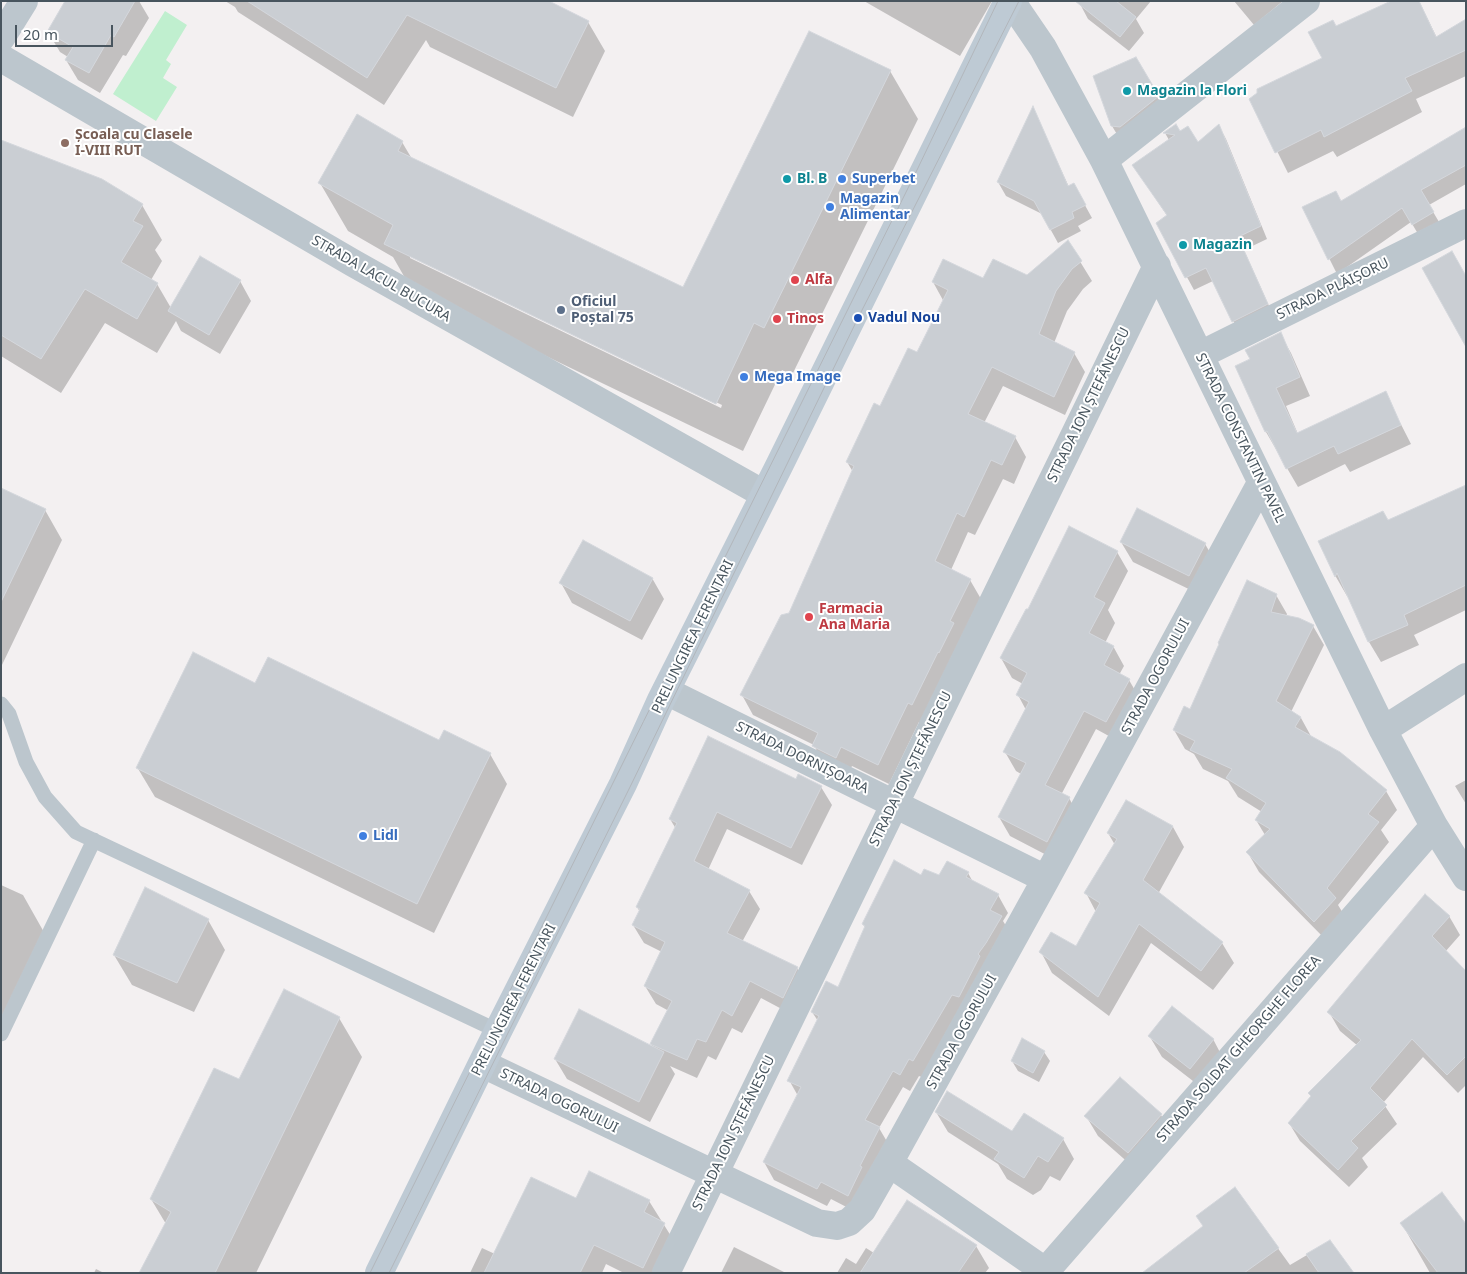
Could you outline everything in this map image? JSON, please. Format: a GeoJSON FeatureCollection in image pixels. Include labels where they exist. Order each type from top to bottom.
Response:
{"type":"FeatureCollection","features":[{"type":"Feature","properties":{"kind":"main road","name":"PRELUNGIREA FERENTARI"},"geometry":{"type":"LineString","coordinates":[[379,1273],[498,1031],[623,784],[666,691],[1010,1]]}},
{"type":"Feature","properties":{"kind":"street"},"geometry":{"type":"LineString","coordinates":[[1,38],[24,1]]}},
{"type":"Feature","properties":{"kind":"street","name":"STRADA CONSTANTIN PAVEL"},"geometry":{"type":"LineString","coordinates":[[1010,1],[1043,48],[1104,160],[1384,730],[1434,826],[1466,877]]}},
{"type":"Feature","properties":{"kind":"street"},"geometry":{"type":"LineString","coordinates":[[1104,160],[1306,1]]}},
{"type":"Feature","properties":{"kind":"street","name":"STRADA LACUL BUCURA"},"geometry":{"type":"LineString","coordinates":[[1,58],[352,263],[764,494]]}},
{"type":"Feature","properties":{"kind":"street","name":"STRADA PLĂIȘORU"},"geometry":{"type":"LineString","coordinates":[[1200,355],[1466,223]]}},
{"type":"Feature","properties":{"kind":"street","name":"STRADA ION ȘTEFĂNESCU"},"geometry":{"type":"LineString","coordinates":[[666,1273],[1157,266]]}},
{"type":"Feature","properties":{"kind":"street","name":"STRADA OGORULUI"},"geometry":{"type":"LineString","coordinates":[[482,1064],[817,1223],[837,1226],[850,1222],[862,1210],[889,1163],[1261,483]]}},
{"type":"Feature","properties":{"kind":"street"},"geometry":{"type":"LineString","coordinates":[[1384,730],[1466,677]]}},
{"type":"Feature","properties":{"kind":"street","name":"STRADA DORNIȘOARA"},"geometry":{"type":"LineString","coordinates":[[666,691],[1046,879]]}},
{"type":"Feature","properties":{"kind":"street","name":"STRADA SOLDAT GHEORGHE FLOREA"},"geometry":{"type":"LineString","coordinates":[[1044,1272],[1434,826]]}},
{"type":"Feature","properties":{"kind":"street"},"geometry":{"type":"LineString","coordinates":[[889,1163],[1044,1272]]}},
{"type":"Feature","properties":{"kind":"lane"},"geometry":{"type":"LineString","coordinates":[[5,709],[26,762],[45,798],[76,832],[498,1031]]}},
{"type":"Feature","properties":{"kind":"lane"},"geometry":{"type":"LineString","coordinates":[[1,728],[5,709]]}},
{"type":"Feature","properties":{"kind":"lane"},"geometry":{"type":"LineString","coordinates":[[1,1034],[94,840]]}},
{"type":"Feature","properties":{"kind":"green space"},"geometry":{"type":"Polygon","coordinates":[[[165,11],[187,25],[166,60],[171,64],[163,78],[177,87],[156,121],[113,94],[165,11]]]}},
{"type":"Feature","properties":{"kind":"building"},"geometry":{"type":"Polygon","coordinates":[[[65,1],[135,1],[114,37],[111,35],[89,73],[65,60],[73,47],[47,32],[65,1]]]}},
{"type":"Feature","properties":{"kind":"building"},"geometry":{"type":"Polygon","coordinates":[[[247,1],[549,1],[589,21],[556,88],[407,15],[367,78],[247,1]]]}},
{"type":"Feature","properties":{"kind":"building"},"geometry":{"type":"Polygon","coordinates":[[[1075,1],[1116,1],[1136,17],[1120,37],[1075,1]]]}},
{"type":"Feature","properties":{"kind":"building"},"geometry":{"type":"Polygon","coordinates":[[[1391,1],[1419,1],[1436,37],[1466,19],[1466,50],[1405,78],[1412,91],[1324,137],[1321,130],[1275,153],[1249,99],[1257,93],[1257,89],[1322,58],[1308,32],[1333,20],[1336,26],[1391,1]]]}},
{"type":"Feature","properties":{"kind":"building"},"geometry":{"type":"Polygon","coordinates":[[[809,31],[891,70],[764,328],[754,323],[716,404],[384,244],[393,225],[318,183],[357,114],[403,141],[398,151],[683,287],[809,31]]]}},
{"type":"Feature","properties":{"kind":"building","name":"Magazin la Flori"},"geometry":{"type":"Polygon","coordinates":[[[1136,57],[1159,96],[1120,127],[1111,126],[1093,76],[1136,57]]]}},
{"type":"Feature","properties":{"kind":"building"},"geometry":{"type":"Polygon","coordinates":[[[1033,106],[1068,186],[1074,183],[1086,205],[1072,212],[1074,218],[1050,230],[1034,201],[997,182],[1033,106]]]}},
{"type":"Feature","properties":{"kind":"building"},"geometry":{"type":"Polygon","coordinates":[[[1176,124],[1180,131],[1188,126],[1198,142],[1219,124],[1261,226],[1238,237],[1268,304],[1232,322],[1206,268],[1185,278],[1156,223],[1167,215],[1132,165],[1175,135],[1163,133],[1176,124]]]}},
{"type":"Feature","properties":{"kind":"building"},"geometry":{"type":"Polygon","coordinates":[[[1466,127],[1466,165],[1421,190],[1434,212],[1412,225],[1402,208],[1328,260],[1302,207],[1336,191],[1341,201],[1466,127]]]}},
{"type":"Feature","properties":{"kind":"building"},"geometry":{"type":"Polygon","coordinates":[[[1,140],[102,179],[143,204],[133,221],[143,226],[121,262],[158,283],[137,319],[85,289],[41,359],[1,335],[1,140]]]}},
{"type":"Feature","properties":{"kind":"building"},"geometry":{"type":"Polygon","coordinates":[[[1068,240],[1082,261],[1072,269],[1056,291],[1039,334],[1075,352],[1054,397],[992,367],[968,414],[1016,436],[1002,465],[991,460],[964,517],[957,513],[935,561],[971,579],[950,621],[954,623],[912,705],[908,703],[878,765],[841,747],[836,758],[812,746],[818,733],[740,695],[781,615],[789,613],[854,466],[846,462],[874,403],[880,406],[908,348],[917,352],[948,290],[932,282],[943,259],[983,278],[993,259],[1027,275],[1068,240]]]}},
{"type":"Feature","properties":{"kind":"building"},"geometry":{"type":"Polygon","coordinates":[[[1452,251],[1466,276],[1466,347],[1422,268],[1452,251]]]}},
{"type":"Feature","properties":{"kind":"building"},"geometry":{"type":"Polygon","coordinates":[[[200,256],[241,280],[209,335],[168,311],[200,256]]]}},
{"type":"Feature","properties":{"kind":"building"},"geometry":{"type":"Polygon","coordinates":[[[1281,332],[1300,377],[1276,388],[1297,433],[1386,391],[1401,425],[1338,454],[1334,446],[1286,469],[1267,431],[1265,432],[1235,366],[1250,359],[1245,350],[1281,332]]]}},
{"type":"Feature","properties":{"kind":"building"},"geometry":{"type":"Polygon","coordinates":[[[1466,485],[1466,585],[1404,615],[1408,625],[1368,642],[1337,573],[1335,577],[1318,541],[1383,511],[1388,520],[1466,485]]]}},
{"type":"Feature","properties":{"kind":"building"},"geometry":{"type":"Polygon","coordinates":[[[1,488],[46,509],[1,602],[1,488]]]}},
{"type":"Feature","properties":{"kind":"building"},"geometry":{"type":"Polygon","coordinates":[[[1137,508],[1206,543],[1189,576],[1120,542],[1137,508]]]}},
{"type":"Feature","properties":{"kind":"building"},"geometry":{"type":"Polygon","coordinates":[[[1069,526],[1118,551],[1094,597],[1105,603],[1089,633],[1114,646],[1104,665],[1130,679],[1106,722],[1084,711],[1045,785],[1070,797],[1047,842],[998,817],[1026,763],[1003,752],[1029,702],[1016,695],[1027,673],[1000,658],[1026,609],[1028,609],[1069,526]]]}},
{"type":"Feature","properties":{"kind":"building"},"geometry":{"type":"Polygon","coordinates":[[[583,540],[653,578],[630,621],[559,583],[583,540]]]}},
{"type":"Feature","properties":{"kind":"building"},"geometry":{"type":"Polygon","coordinates":[[[1247,580],[1277,594],[1271,612],[1299,618],[1314,625],[1276,701],[1301,717],[1295,727],[1340,752],[1387,790],[1368,814],[1379,822],[1327,888],[1336,898],[1314,922],[1246,852],[1270,829],[1255,820],[1266,803],[1226,778],[1232,769],[1190,750],[1195,741],[1173,730],[1184,706],[1190,709],[1247,580]]]}},
{"type":"Feature","properties":{"kind":"building","name":"Lidl"},"geometry":{"type":"Polygon","coordinates":[[[193,652],[255,683],[268,657],[439,740],[444,730],[491,753],[417,904],[136,768],[193,652]]]}},
{"type":"Feature","properties":{"kind":"building"},"geometry":{"type":"Polygon","coordinates":[[[708,736],[796,779],[798,774],[822,786],[791,848],[717,812],[694,861],[750,890],[727,933],[798,967],[783,998],[750,981],[732,1016],[722,1010],[706,1042],[697,1039],[687,1060],[650,1044],[672,1001],[644,986],[665,942],[632,925],[640,909],[636,907],[677,823],[669,819],[708,736]]]}},
{"type":"Feature","properties":{"kind":"building"},"geometry":{"type":"Polygon","coordinates":[[[1126,800],[1173,826],[1143,880],[1223,942],[1201,971],[1139,924],[1098,997],[1039,952],[1051,932],[1076,946],[1100,903],[1084,893],[1117,839],[1107,833],[1126,800]]]}},
{"type":"Feature","properties":{"kind":"building"},"geometry":{"type":"Polygon","coordinates":[[[894,860],[921,875],[924,869],[939,875],[947,861],[969,872],[966,877],[999,894],[990,910],[1002,916],[978,954],[980,956],[959,997],[952,995],[913,1061],[909,1059],[900,1075],[893,1071],[865,1120],[880,1127],[860,1166],[862,1167],[848,1196],[821,1182],[817,1189],[763,1162],[801,1087],[787,1081],[819,1016],[811,1012],[826,981],[838,987],[865,926],[862,924],[894,860]]]}},
{"type":"Feature","properties":{"kind":"building"},"geometry":{"type":"Polygon","coordinates":[[[145,887],[209,919],[177,983],[113,955],[145,887]]]}},
{"type":"Feature","properties":{"kind":"building"},"geometry":{"type":"Polygon","coordinates":[[[1425,894],[1450,916],[1432,936],[1466,971],[1466,1056],[1447,1075],[1412,1039],[1370,1088],[1387,1105],[1351,1141],[1358,1148],[1338,1170],[1288,1123],[1311,1096],[1308,1093],[1361,1040],[1327,1012],[1425,894]]]}},
{"type":"Feature","properties":{"kind":"building"},"geometry":{"type":"Polygon","coordinates":[[[284,989],[340,1017],[215,1273],[139,1273],[171,1212],[150,1199],[214,1068],[239,1079],[284,989]]]}},
{"type":"Feature","properties":{"kind":"building"},"geometry":{"type":"Polygon","coordinates":[[[1172,1006],[1214,1039],[1190,1069],[1148,1036],[1172,1006]]]}},
{"type":"Feature","properties":{"kind":"building"},"geometry":{"type":"Polygon","coordinates":[[[579,1009],[664,1052],[639,1102],[554,1059],[579,1009]]]}},
{"type":"Feature","properties":{"kind":"building"},"geometry":{"type":"Polygon","coordinates":[[[1022,1038],[1045,1051],[1033,1073],[1011,1061],[1022,1038]]]}},
{"type":"Feature","properties":{"kind":"building"},"geometry":{"type":"Polygon","coordinates":[[[1120,1077],[1162,1114],[1128,1153],[1084,1116],[1120,1077]]]}},
{"type":"Feature","properties":{"kind":"building"},"geometry":{"type":"Polygon","coordinates":[[[947,1091],[1012,1131],[1024,1113],[1064,1138],[1048,1162],[1038,1156],[1024,1178],[994,1159],[999,1152],[935,1112],[947,1091]]]}},
{"type":"Feature","properties":{"kind":"building"},"geometry":{"type":"Polygon","coordinates":[[[589,1171],[650,1200],[644,1212],[665,1223],[643,1268],[594,1245],[580,1273],[484,1273],[531,1177],[576,1198],[589,1171]]]}},
{"type":"Feature","properties":{"kind":"building"},"geometry":{"type":"Polygon","coordinates":[[[1235,1187],[1279,1248],[1244,1273],[1142,1273],[1203,1226],[1196,1216],[1235,1187]]]}},
{"type":"Feature","properties":{"kind":"building"},"geometry":{"type":"Polygon","coordinates":[[[1442,1192],[1466,1224],[1466,1273],[1438,1273],[1400,1223],[1442,1192]]]}},
{"type":"Feature","properties":{"kind":"building"},"geometry":{"type":"Polygon","coordinates":[[[907,1200],[977,1245],[958,1273],[860,1273],[907,1200]]]}},
{"type":"Feature","properties":{"kind":"building"},"geometry":{"type":"Polygon","coordinates":[[[1330,1240],[1354,1273],[1319,1273],[1306,1254],[1330,1240]]]}},
{"type":"Feature","properties":{"kind":"tram line"},"geometry":{"type":"LineString","coordinates":[[370,1273],[917,170],[998,1]]}},
{"type":"Feature","properties":{"kind":"tram line"},"geometry":{"type":"LineString","coordinates":[[389,1273],[630,787],[858,318],[1019,1]]}},
{"type":"Feature","properties":{"kind":"place","name":"Magazin la Flori"},"geometry":{"type":"Point","coordinates":[1127,91]}},
{"type":"Feature","properties":{"kind":"place","name":"Școala cu Clasele I-VIII RUT"},"geometry":{"type":"Point","coordinates":[65,143]}},
{"type":"Feature","properties":{"kind":"place","name":"Bl. B"},"geometry":{"type":"Point","coordinates":[787,179]}},
{"type":"Feature","properties":{"kind":"place","name":"Superbet"},"geometry":{"type":"Point","coordinates":[842,179]}},
{"type":"Feature","properties":{"kind":"place","name":"Magazin Alimentar"},"geometry":{"type":"Point","coordinates":[830,207]}},
{"type":"Feature","properties":{"kind":"place","name":"Magazin"},"geometry":{"type":"Point","coordinates":[1183,245]}},
{"type":"Feature","properties":{"kind":"place","name":"Alfa"},"geometry":{"type":"Point","coordinates":[795,280]}},
{"type":"Feature","properties":{"kind":"place","name":"Oficiul Poștal 75"},"geometry":{"type":"Point","coordinates":[561,310]}},
{"type":"Feature","properties":{"kind":"place","name":"Vadul Nou"},"geometry":{"type":"Point","coordinates":[858,318]}},
{"type":"Feature","properties":{"kind":"place","name":"Tinos"},"geometry":{"type":"Point","coordinates":[777,319]}},
{"type":"Feature","properties":{"kind":"place","name":"Mega Image"},"geometry":{"type":"Point","coordinates":[744,377]}},
{"type":"Feature","properties":{"kind":"place","name":"Farmacia Ana Maria"},"geometry":{"type":"Point","coordinates":[809,617]}},
{"type":"Feature","properties":{"kind":"place","name":"Lidl"},"geometry":{"type":"Point","coordinates":[363,836]}}]}
